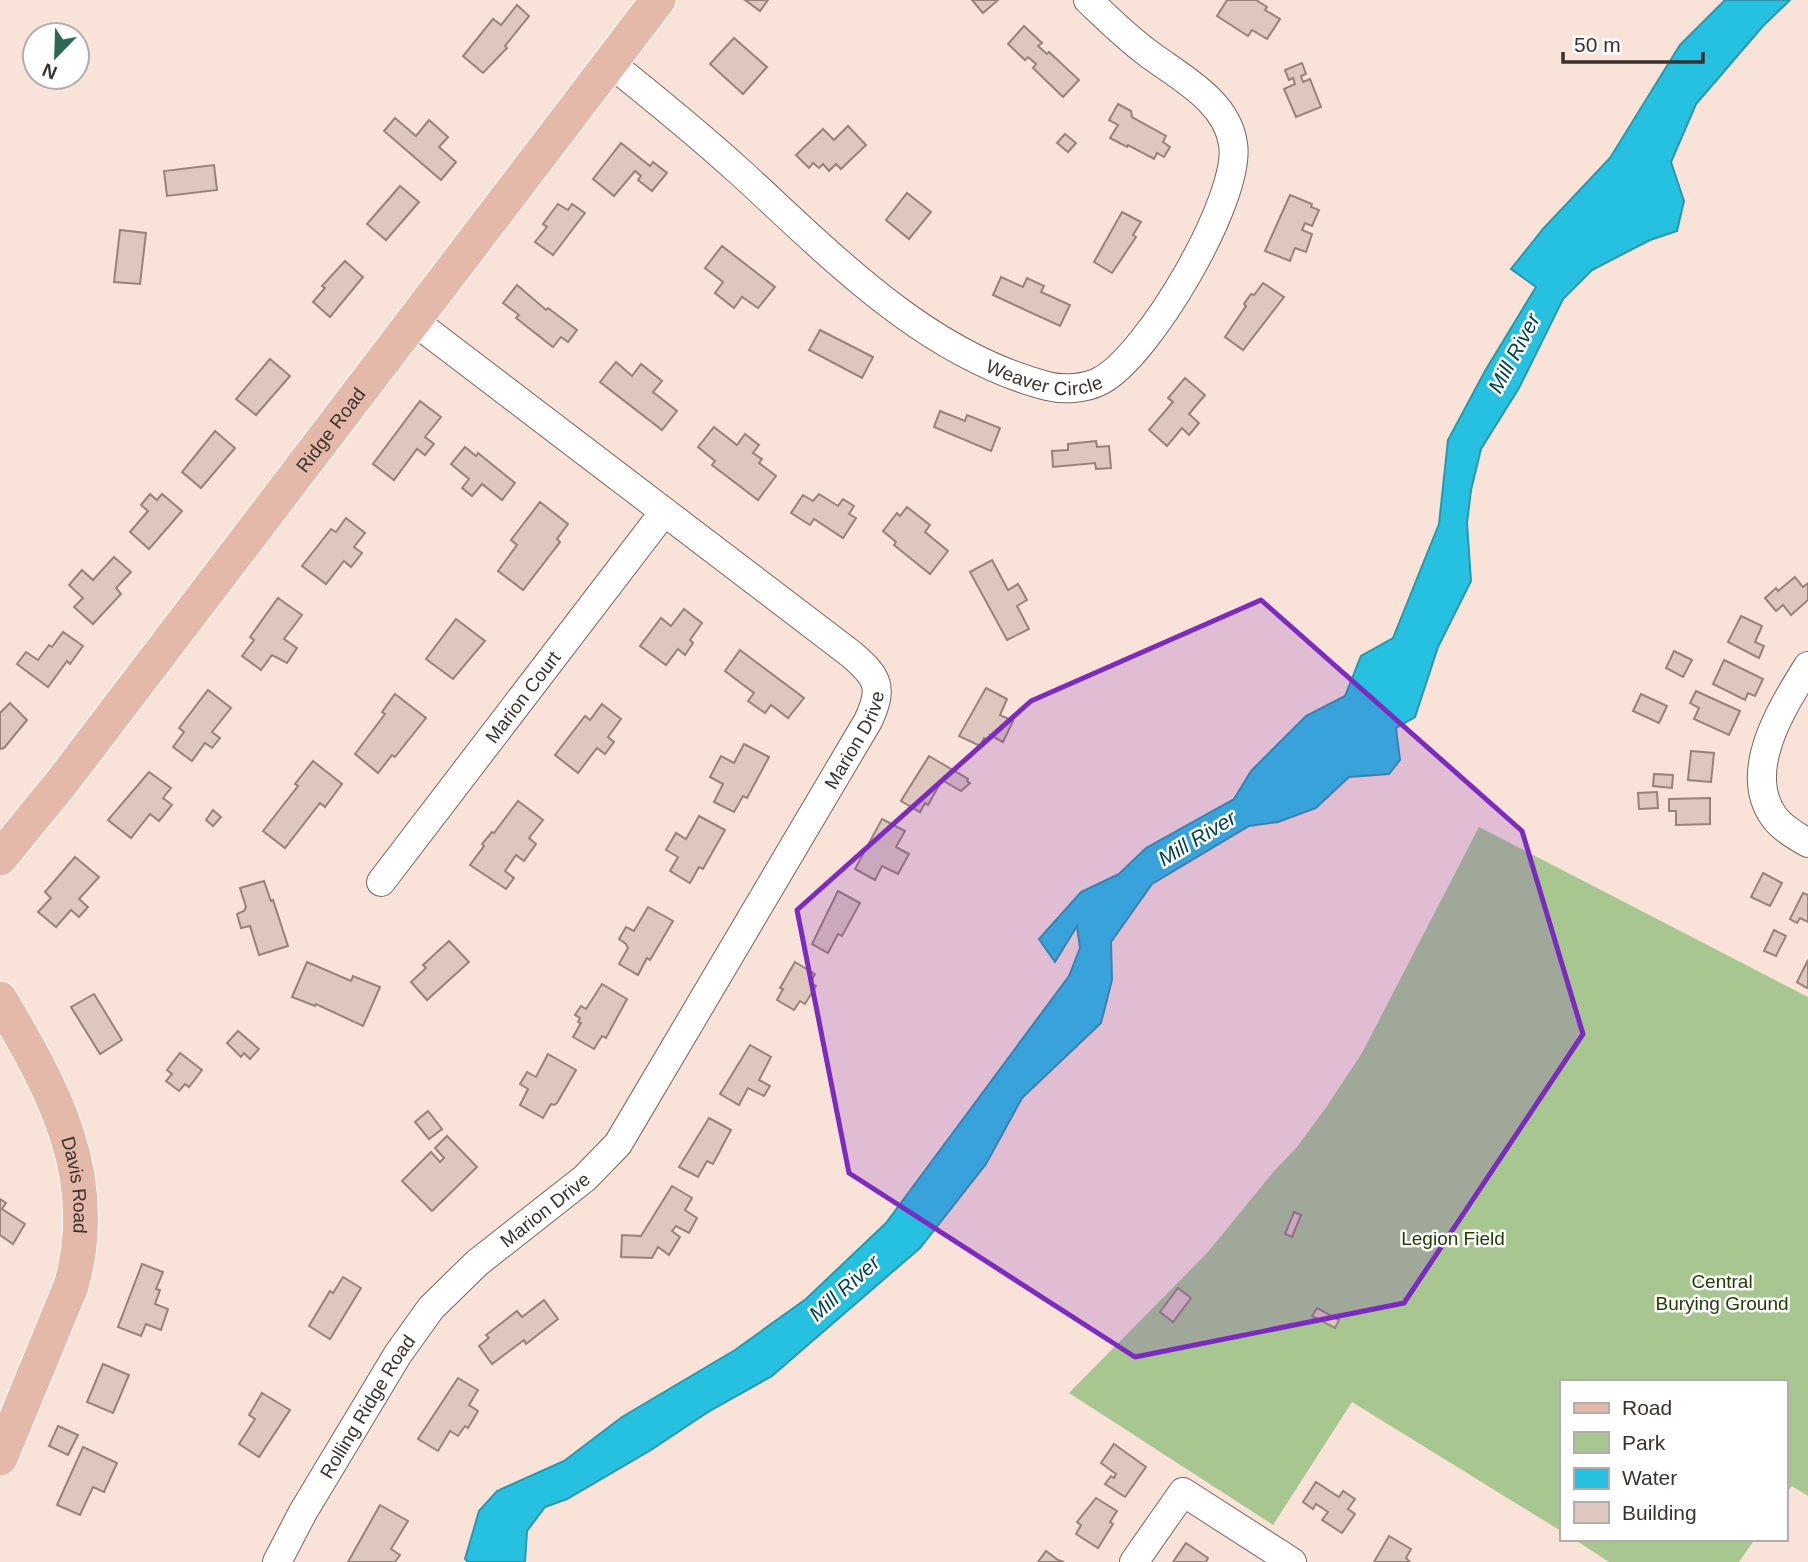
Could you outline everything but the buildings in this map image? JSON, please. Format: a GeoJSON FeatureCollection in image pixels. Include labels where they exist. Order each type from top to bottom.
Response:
{"type":"FeatureCollection","features":[{"type":"Feature","properties":{"kind":"main road","name":"Ridge Road"},"geometry":{"type":"LineString","coordinates":[[0,858],[70,771],[658,0]]}},
{"type":"Feature","properties":{"kind":"main road","name":"Davis Road"},"geometry":{"type":"LineString","coordinates":[[0,999],[63,1122],[78,1171],[82,1211],[78,1262],[71,1286],[0,1458]]}},
{"type":"Feature","properties":{"kind":"street","name":"Weaver Circle"},"geometry":{"type":"LineString","coordinates":[[610,62],[679,118],[804,232],[917,325],[968,355],[1018,377],[1050,387],[1076,388],[1100,382],[1118,369],[1140,345],[1203,244],[1223,204],[1233,172],[1233,144],[1225,120],[1208,99],[1124,33],[1088,0]]}},
{"type":"Feature","properties":{"kind":"street","name":"Marion Drive"},"geometry":{"type":"LineString","coordinates":[[414,321],[871,671],[878,692],[875,707],[687,1031],[618,1144],[585,1178],[477,1263]]}},
{"type":"Feature","properties":{"kind":"street","name":"Marion Court"},"geometry":{"type":"LineString","coordinates":[[381,882],[664,512]]}},
{"type":"Feature","properties":{"kind":"street"},"geometry":{"type":"LineString","coordinates":[[1808,666],[1774,729],[1761,769],[1762,792],[1775,819],[1808,843]]}},
{"type":"Feature","properties":{"kind":"street","name":"Rolling Ridge Road"},"geometry":{"type":"LineString","coordinates":[[277,1562],[303,1512],[414,1329],[452,1286],[477,1263]]}},
{"type":"Feature","properties":{"kind":"street"},"geometry":{"type":"LineString","coordinates":[[1134,1562],[1183,1492],[1292,1562]]}},
{"type":"Feature","properties":{"kind":"highlighted area"},"geometry":{"type":"Polygon","coordinates":[[[1261,600],[1522,831],[1583,1034],[1404,1303],[1135,1357],[849,1173],[797,910],[1031,701],[1261,600]]]}},
{"type":"Feature","properties":{"kind":"green space","name":"Legion Field"},"geometry":{"type":"Polygon","coordinates":[[[1479,827],[1808,997],[1808,1496],[1792,1486],[1787,1492],[1787,1380],[1560,1380],[1560,1530],[1352,1402],[1273,1525],[1069,1393],[1208,1252],[1297,1147],[1362,1053],[1479,827]]]}},
{"type":"Feature","properties":{"kind":"green space"},"geometry":{"type":"Polygon","coordinates":[[[1577,1541],[1754,1541],[1739,1562],[1609,1562],[1577,1541]]]}},
{"type":"Feature","properties":{"kind":"water","name":"Mill River"},"geometry":{"type":"Polygon","coordinates":[[[1725,0],[1790,0],[1763,26],[1696,104],[1671,162],[1684,201],[1677,231],[1650,240],[1592,270],[1563,299],[1519,388],[1481,449],[1471,490],[1467,523],[1471,581],[1438,647],[1415,717],[1396,728],[1400,760],[1389,774],[1349,777],[1316,808],[1278,822],[1249,826],[1152,884],[1111,942],[1112,980],[1101,1023],[1022,1098],[986,1164],[920,1248],[772,1376],[567,1499],[545,1507],[527,1531],[525,1562],[468,1562],[465,1559],[479,1511],[497,1491],[564,1461],[622,1417],[735,1350],[806,1299],[886,1223],[1069,976],[1080,948],[1077,926],[1055,962],[1039,939],[1081,892],[1119,874],[1146,848],[1234,799],[1251,771],[1306,716],[1345,696],[1361,656],[1393,638],[1439,524],[1448,440],[1485,371],[1536,287],[1511,269],[1543,229],[1610,158],[1680,45],[1725,0]]]}},
{"type":"Feature","properties":{"kind":"park label","name":"Central Burying Ground"},"geometry":{"type":"Point","coordinates":[1722,1292]}}]}
